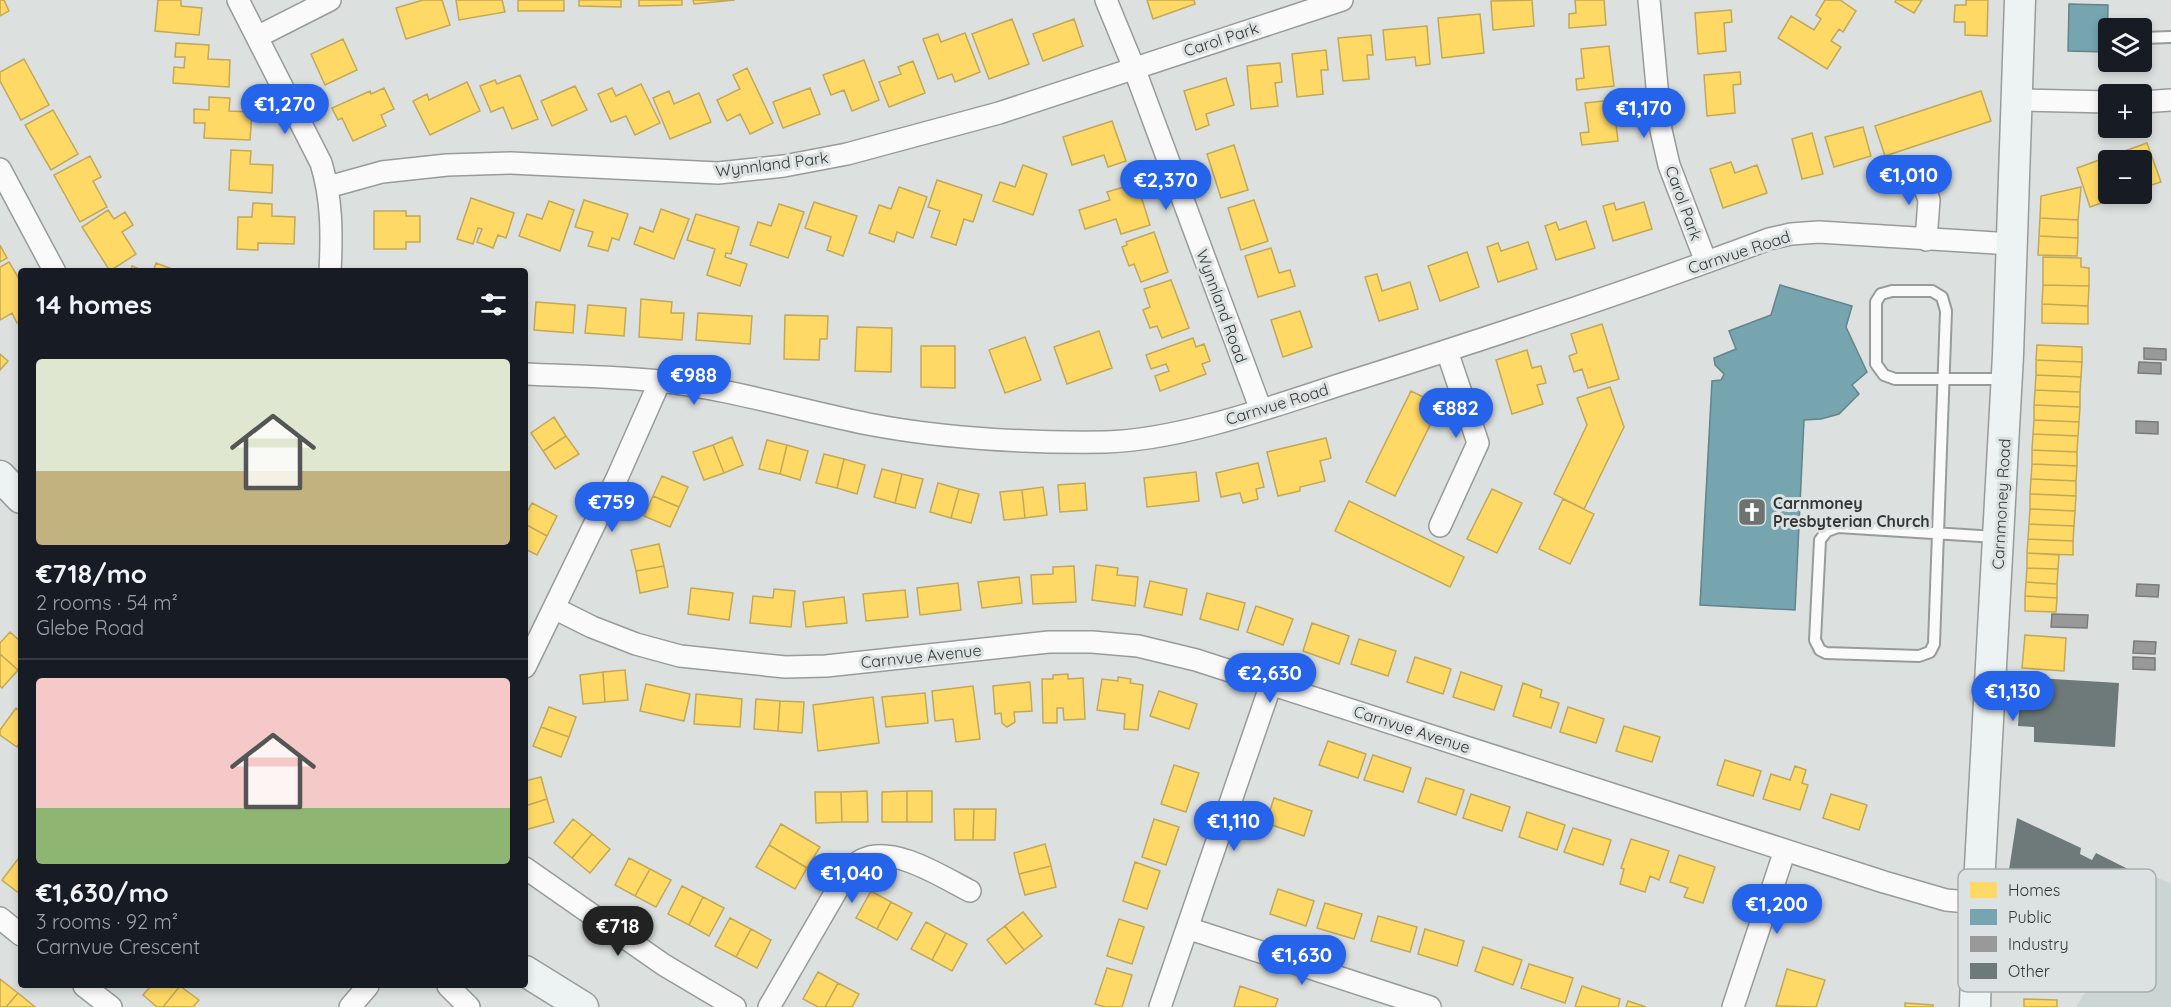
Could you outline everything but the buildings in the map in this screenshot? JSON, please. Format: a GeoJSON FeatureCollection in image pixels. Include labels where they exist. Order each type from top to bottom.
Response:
{"type":"FeatureCollection","features":[{"type":"Feature","properties":{"kind":"street"},"geometry":{"type":"LineString","coordinates":[[238,0],[321,163],[328,187],[332,226],[330,268]]}},
{"type":"Feature","properties":{"kind":"street"},"geometry":{"type":"LineString","coordinates":[[257,37],[330,0]]}},
{"type":"Feature","properties":{"kind":"street","name":"Wynnland Road"},"geometry":{"type":"LineString","coordinates":[[1106,0],[1134,68],[1261,410]]}},
{"type":"Feature","properties":{"kind":"street","name":"Carol Park"},"geometry":{"type":"LineString","coordinates":[[1649,0],[1661,130],[1669,165],[1706,262]]}},
{"type":"Feature","properties":{"kind":"street","name":"Carnmoney Road"},"geometry":{"type":"LineString","coordinates":[[1980,869],[2000,538],[2020,0]]}},
{"type":"Feature","properties":{"kind":"street","name":"Carol Park"},"geometry":{"type":"LineString","coordinates":[[1134,68],[1336,1]]}},
{"type":"Feature","properties":{"kind":"street","name":"Wynnland Park"},"geometry":{"type":"LineString","coordinates":[[328,187],[382,172],[468,164],[511,163],[718,173],[783,166],[914,138],[999,113],[1134,68]]}},
{"type":"Feature","properties":{"kind":"street"},"geometry":{"type":"LineString","coordinates":[[2018,100],[2098,102]]}},
{"type":"Feature","properties":{"kind":"street"},"geometry":{"type":"LineString","coordinates":[[2152,101],[2171,100]]}},
{"type":"Feature","properties":{"kind":"street"},"geometry":{"type":"LineString","coordinates":[[1918,168],[1929,200],[1926,240]]}},
{"type":"Feature","properties":{"kind":"street"},"geometry":{"type":"LineString","coordinates":[[1,171],[53,268]]}},
{"type":"Feature","properties":{"kind":"street","name":"Carnvue Road"},"geometry":{"type":"LineString","coordinates":[[528,374],[660,381],[737,394],[866,423],[929,434],[1050,442],[1110,442],[1153,436],[1261,410],[1447,351],[1769,239],[1791,234],[1819,232],[2012,244]]}},
{"type":"Feature","properties":{"kind":"street"},"geometry":{"type":"LineString","coordinates":[[1440,526],[1478,443],[1447,351]]}},
{"type":"Feature","properties":{"kind":"street"},"geometry":{"type":"LineString","coordinates":[[528,661],[617,478],[660,381]]}},
{"type":"Feature","properties":{"kind":"street"},"geometry":{"type":"LineString","coordinates":[[0,476],[18,495]]}},
{"type":"Feature","properties":{"kind":"street","name":"Carnvue Avenue"},"geometry":{"type":"LineString","coordinates":[[554,609],[591,627],[636,644],[680,656],[785,667],[826,666],[1016,645],[1092,642],[1138,646],[1196,660],[1785,850],[1946,900],[1958,901]]}},
{"type":"Feature","properties":{"kind":"street"},"geometry":{"type":"LineString","coordinates":[[1160,1007],[1271,684]]}},
{"type":"Feature","properties":{"kind":"street"},"geometry":{"type":"LineString","coordinates":[[1733,1007],[1785,850]]}},
{"type":"Feature","properties":{"kind":"street"},"geometry":{"type":"LineString","coordinates":[[769,1007],[841,883],[850,871],[864,859],[883,855],[902,859],[970,891]]}},
{"type":"Feature","properties":{"kind":"street"},"geometry":{"type":"LineString","coordinates":[[528,870],[664,965],[735,1007]]}},
{"type":"Feature","properties":{"kind":"street"},"geometry":{"type":"LineString","coordinates":[[0,918],[18,933]]}},
{"type":"Feature","properties":{"kind":"street"},"geometry":{"type":"LineString","coordinates":[[1187,928],[1430,1007]]}},
{"type":"Feature","properties":{"kind":"street"},"geometry":{"type":"LineString","coordinates":[[528,973],[583,1007]]}},
{"type":"Feature","properties":{"kind":"street"},"geometry":{"type":"LineString","coordinates":[[87,988],[111,1007]]}},
{"type":"Feature","properties":{"kind":"street"},"geometry":{"type":"LineString","coordinates":[[350,1007],[366,988]]}},
{"type":"Feature","properties":{"kind":"street"},"geometry":{"type":"LineString","coordinates":[[450,988],[469,1007]]}},
{"type":"Feature","properties":{"kind":"street","name":"Carnmoney Road"},"geometry":{"type":"LineString","coordinates":[[1975,992],[1975,1007]]}},
{"type":"Feature","properties":{"kind":"lane"},"geometry":{"type":"LineString","coordinates":[[2152,38],[2171,37]]}},
{"type":"Feature","properties":{"kind":"lane"},"geometry":{"type":"LineString","coordinates":[[2000,538],[1938,532],[1838,526],[1827,531],[1820,540],[1815,640],[1820,650],[1826,653],[1919,656],[1930,652],[1934,644],[1938,532],[1945,379],[1946,311],[1942,297],[1932,291],[1892,291],[1881,294],[1876,302],[1876,363],[1884,375],[1895,379],[1945,379],[2007,379]]}},
{"type":"Feature","properties":{"kind":"shaded area"},"geometry":{"type":"Polygon","coordinates":[[[2156,880],[2171,883],[2171,1007],[2076,1007],[2085,992],[2156,992],[2156,880]]]}},
{"type":"Feature","properties":{"kind":"place","name":"Carnmoney Presbyterian Church"},"geometry":{"type":"Point","coordinates":[1752,512]}}]}
